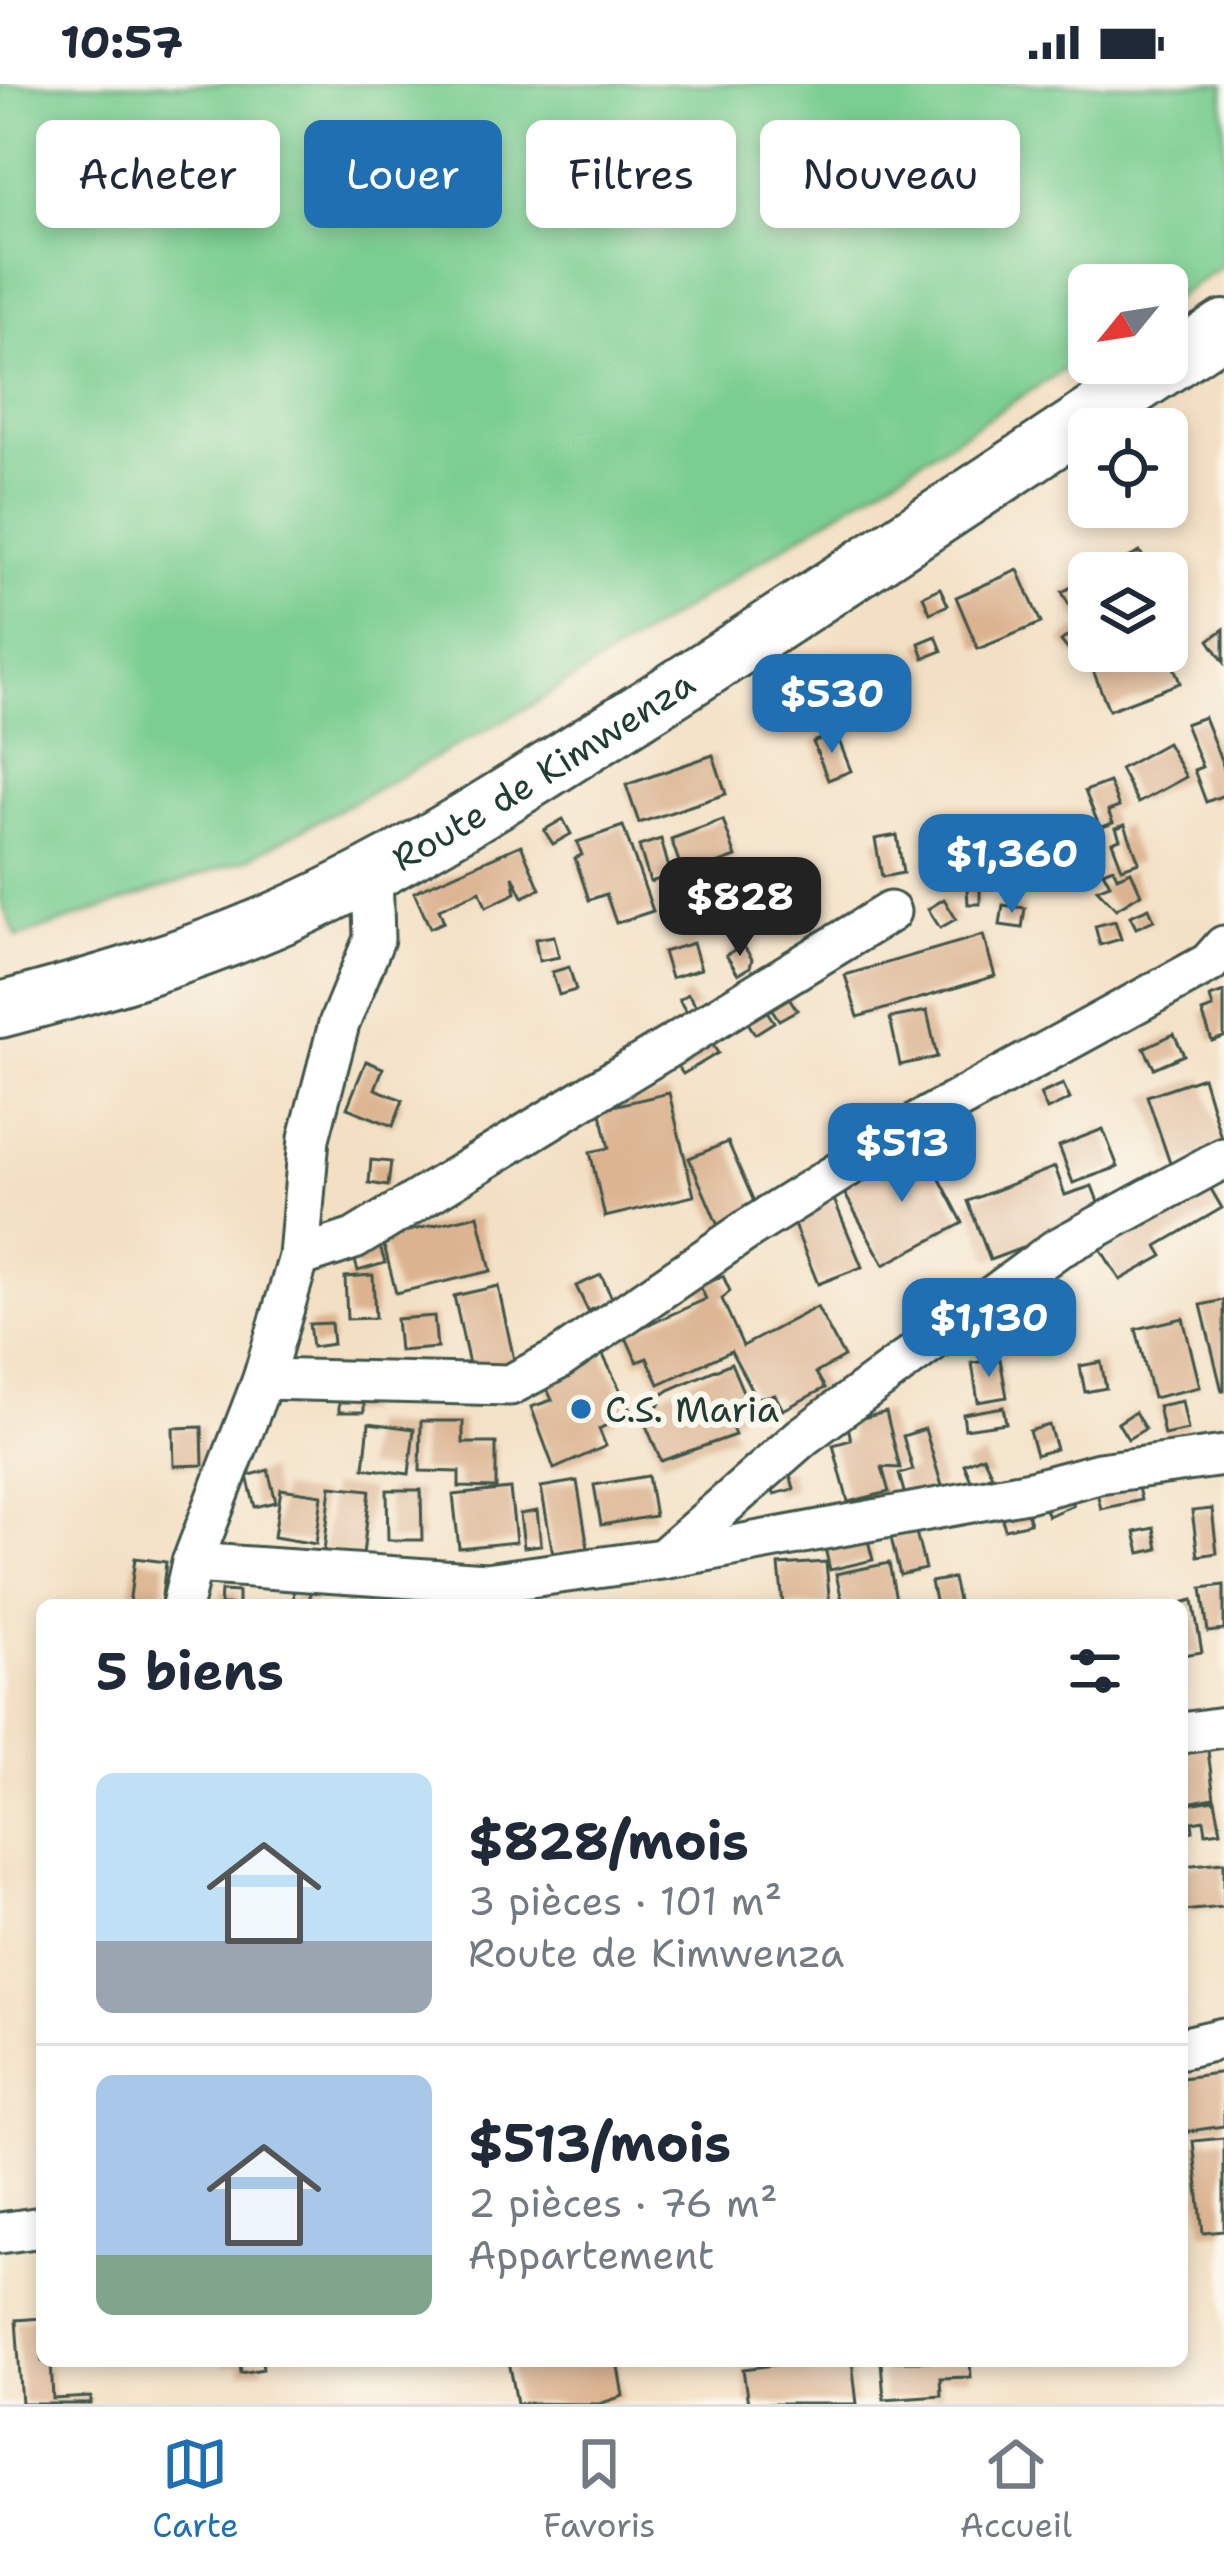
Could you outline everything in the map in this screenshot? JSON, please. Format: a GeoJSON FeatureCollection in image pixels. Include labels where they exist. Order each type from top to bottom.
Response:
{"type":"FeatureCollection","features":[{"type":"Feature","properties":{"kind":"street","name":"Route de Kimwenza"},"geometry":{"type":"LineString","coordinates":[[0,1010],[113,980],[269,923],[372,871],[506,796],[747,644],[1224,328]]}},
{"type":"Feature","properties":{"kind":"street"},"geometry":{"type":"LineString","coordinates":[[184,1599],[263,1379],[299,1257],[309,1138],[339,1024],[374,939],[372,871]]}},
{"type":"Feature","properties":{"kind":"street"},"geometry":{"type":"LineString","coordinates":[[299,1257],[354,1239],[890,912]]}},
{"type":"Feature","properties":{"kind":"street"},"geometry":{"type":"LineString","coordinates":[[263,1379],[511,1385],[559,1359],[750,1228],[929,1116],[1209,963],[1224,946]]}},
{"type":"Feature","properties":{"kind":"street"},"geometry":{"type":"LineString","coordinates":[[662,1559],[802,1437],[1055,1250],[1224,1159]]}},
{"type":"Feature","properties":{"kind":"street"},"geometry":{"type":"LineString","coordinates":[[193,1563],[486,1582],[662,1559],[1122,1469],[1224,1456]]}},
{"type":"Feature","properties":{"kind":"street"},"geometry":{"type":"LineString","coordinates":[[1188,1732],[1224,1727]]}},
{"type":"Feature","properties":{"kind":"street"},"geometry":{"type":"LineString","coordinates":[[1188,2047],[1224,2038]]}},
{"type":"Feature","properties":{"kind":"street"},"geometry":{"type":"LineString","coordinates":[[0,2233],[36,2228]]}},
{"type":"Feature","properties":{"kind":"green space"},"geometry":{"type":"Polygon","coordinates":[[[0,84],[1224,84],[1224,265],[1188,289],[1188,264],[1068,264],[1068,367],[532,705],[247,859],[17,938],[0,900],[0,84]]]}},
{"type":"Feature","properties":{"kind":"building"},"geometry":{"type":"Polygon","coordinates":[[[1018,570],[1041,623],[978,649],[956,597],[1018,570]]]}},
{"type":"Feature","properties":{"kind":"building"},"geometry":{"type":"Polygon","coordinates":[[[940,588],[948,605],[930,613],[923,596],[940,588]]]}},
{"type":"Feature","properties":{"kind":"building"},"geometry":{"type":"Polygon","coordinates":[[[1224,629],[1224,662],[1209,640],[1224,629]]]}},
{"type":"Feature","properties":{"kind":"building"},"geometry":{"type":"Polygon","coordinates":[[[936,636],[942,651],[924,658],[919,643],[936,636]]]}},
{"type":"Feature","properties":{"kind":"building"},"geometry":{"type":"Polygon","coordinates":[[[1094,672],[1176,672],[1180,683],[1109,710],[1094,672]]]}},
{"type":"Feature","properties":{"kind":"building"},"geometry":{"type":"Polygon","coordinates":[[[1204,717],[1224,768],[1224,795],[1206,802],[1194,770],[1202,767],[1185,724],[1204,717]]]}},
{"type":"Feature","properties":{"kind":"building"},"geometry":{"type":"Polygon","coordinates":[[[836,733],[851,771],[828,780],[813,742],[836,733]]]}},
{"type":"Feature","properties":{"kind":"building"},"geometry":{"type":"Polygon","coordinates":[[[1167,743],[1186,777],[1138,803],[1120,769],[1167,743]]]}},
{"type":"Feature","properties":{"kind":"building"},"geometry":{"type":"Polygon","coordinates":[[[713,755],[726,794],[639,823],[626,785],[713,755]]]}},
{"type":"Feature","properties":{"kind":"building"},"geometry":{"type":"Polygon","coordinates":[[[1109,782],[1119,807],[1108,811],[1113,823],[1100,828],[1085,791],[1109,782]]]}},
{"type":"Feature","properties":{"kind":"building"},"geometry":{"type":"Polygon","coordinates":[[[563,819],[571,834],[553,844],[544,830],[563,819]]]}},
{"type":"Feature","properties":{"kind":"building"},"geometry":{"type":"Polygon","coordinates":[[[723,820],[736,857],[684,876],[671,839],[723,820]]]}},
{"type":"Feature","properties":{"kind":"building"},"geometry":{"type":"Polygon","coordinates":[[[1125,825],[1139,862],[1122,868],[1112,842],[1120,839],[1116,828],[1125,825]]]}},
{"type":"Feature","properties":{"kind":"building"},"geometry":{"type":"Polygon","coordinates":[[[623,826],[653,911],[616,923],[606,894],[589,900],[575,858],[582,855],[577,842],[623,826]]]}},
{"type":"Feature","properties":{"kind":"building"},"geometry":{"type":"Polygon","coordinates":[[[897,835],[903,873],[882,877],[875,839],[897,835]]]}},
{"type":"Feature","properties":{"kind":"building"},"geometry":{"type":"Polygon","coordinates":[[[661,839],[671,876],[650,882],[639,846],[661,839]]]}},
{"type":"Feature","properties":{"kind":"building"},"geometry":{"type":"Polygon","coordinates":[[[521,845],[540,889],[523,897],[513,876],[516,893],[486,907],[480,891],[439,909],[444,922],[430,928],[414,892],[521,845]]]}},
{"type":"Feature","properties":{"kind":"building"},"geometry":{"type":"Polygon","coordinates":[[[1113,867],[1117,877],[1131,871],[1141,894],[1116,909],[1097,889],[1110,884],[1103,871],[1113,867]]]}},
{"type":"Feature","properties":{"kind":"building"},"geometry":{"type":"Polygon","coordinates":[[[967,888],[980,888],[980,904],[968,904],[967,888]]]}},
{"type":"Feature","properties":{"kind":"building"},"geometry":{"type":"Polygon","coordinates":[[[944,899],[956,919],[940,928],[928,909],[944,899]]]}},
{"type":"Feature","properties":{"kind":"building"},"geometry":{"type":"Polygon","coordinates":[[[1003,905],[1025,908],[1022,928],[1000,925],[1003,905]]]}},
{"type":"Feature","properties":{"kind":"building"},"geometry":{"type":"Polygon","coordinates":[[[1149,908],[1154,920],[1136,928],[1130,916],[1149,908]]]}},
{"type":"Feature","properties":{"kind":"building"},"geometry":{"type":"Polygon","coordinates":[[[1115,921],[1121,939],[1100,945],[1095,926],[1115,921]]]}},
{"type":"Feature","properties":{"kind":"building"},"geometry":{"type":"Polygon","coordinates":[[[983,935],[995,976],[858,1017],[845,975],[983,935]]]}},
{"type":"Feature","properties":{"kind":"building"},"geometry":{"type":"Polygon","coordinates":[[[554,936],[559,957],[539,961],[535,939],[554,936]]]}},
{"type":"Feature","properties":{"kind":"building"},"geometry":{"type":"Polygon","coordinates":[[[693,943],[701,969],[671,978],[663,952],[693,943]]]}},
{"type":"Feature","properties":{"kind":"building"},"geometry":{"type":"Polygon","coordinates":[[[743,945],[752,959],[750,967],[738,974],[726,955],[743,945]]]}},
{"type":"Feature","properties":{"kind":"building"},"geometry":{"type":"Polygon","coordinates":[[[569,967],[576,990],[559,995],[552,972],[569,967]]]}},
{"type":"Feature","properties":{"kind":"building"},"geometry":{"type":"Polygon","coordinates":[[[784,990],[797,1010],[779,1020],[767,1002],[784,990]]]}},
{"type":"Feature","properties":{"kind":"building"},"geometry":{"type":"Polygon","coordinates":[[[1224,992],[1224,1037],[1212,1041],[1202,1012],[1213,1008],[1210,997],[1224,992]]]}},
{"type":"Feature","properties":{"kind":"building"},"geometry":{"type":"Polygon","coordinates":[[[688,994],[697,1007],[687,1013],[679,1000],[688,994]]]}},
{"type":"Feature","properties":{"kind":"building"},"geometry":{"type":"Polygon","coordinates":[[[764,1007],[774,1022],[755,1034],[745,1018],[764,1007]]]}},
{"type":"Feature","properties":{"kind":"building"},"geometry":{"type":"Polygon","coordinates":[[[927,1011],[937,1057],[900,1065],[890,1018],[927,1011]]]}},
{"type":"Feature","properties":{"kind":"building"},"geometry":{"type":"Polygon","coordinates":[[[1174,1034],[1184,1055],[1154,1068],[1144,1048],[1174,1034]]]}},
{"type":"Feature","properties":{"kind":"building"},"geometry":{"type":"Polygon","coordinates":[[[707,1036],[718,1053],[683,1074],[672,1058],[707,1036]]]}},
{"type":"Feature","properties":{"kind":"building"},"geometry":{"type":"Polygon","coordinates":[[[366,1061],[383,1068],[375,1089],[403,1100],[393,1126],[347,1108],[366,1061]]]}},
{"type":"Feature","properties":{"kind":"building"},"geometry":{"type":"Polygon","coordinates":[[[1203,1077],[1224,1148],[1171,1166],[1147,1096],[1203,1077]]]}},
{"type":"Feature","properties":{"kind":"building"},"geometry":{"type":"Polygon","coordinates":[[[1063,1084],[1070,1099],[1047,1110],[1040,1094],[1063,1084]]]}},
{"type":"Feature","properties":{"kind":"building"},"geometry":{"type":"Polygon","coordinates":[[[669,1093],[694,1196],[605,1217],[590,1152],[609,1148],[600,1109],[669,1093]]]}},
{"type":"Feature","properties":{"kind":"building"},"geometry":{"type":"Polygon","coordinates":[[[1103,1129],[1118,1167],[1073,1183],[1059,1146],[1103,1129]]]}},
{"type":"Feature","properties":{"kind":"building"},"geometry":{"type":"Polygon","coordinates":[[[728,1142],[758,1211],[719,1228],[689,1158],[728,1142]]]}},
{"type":"Feature","properties":{"kind":"building"},"geometry":{"type":"Polygon","coordinates":[[[922,1145],[963,1223],[884,1265],[841,1187],[922,1145]]]}},
{"type":"Feature","properties":{"kind":"building"},"geometry":{"type":"Polygon","coordinates":[[[371,1160],[391,1162],[388,1186],[369,1183],[371,1160]]]}},
{"type":"Feature","properties":{"kind":"building"},"geometry":{"type":"Polygon","coordinates":[[[1055,1167],[1065,1195],[1092,1186],[1104,1217],[990,1260],[968,1201],[1055,1167]]]}},
{"type":"Feature","properties":{"kind":"building"},"geometry":{"type":"Polygon","coordinates":[[[1208,1184],[1222,1208],[1157,1246],[1163,1256],[1120,1280],[1100,1248],[1208,1184]]]}},
{"type":"Feature","properties":{"kind":"building"},"geometry":{"type":"Polygon","coordinates":[[[833,1197],[862,1267],[818,1284],[790,1215],[833,1197]]]}},
{"type":"Feature","properties":{"kind":"building"},"geometry":{"type":"Polygon","coordinates":[[[478,1215],[491,1271],[396,1293],[382,1237],[478,1215]]]}},
{"type":"Feature","properties":{"kind":"building"},"geometry":{"type":"Polygon","coordinates":[[[378,1240],[385,1263],[358,1271],[351,1248],[378,1240]]]}},
{"type":"Feature","properties":{"kind":"building"},"geometry":{"type":"Polygon","coordinates":[[[373,1275],[375,1318],[347,1319],[345,1277],[373,1275]]]}},
{"type":"Feature","properties":{"kind":"building"},"geometry":{"type":"Polygon","coordinates":[[[601,1275],[613,1300],[588,1311],[576,1286],[601,1275]]]}},
{"type":"Feature","properties":{"kind":"building"},"geometry":{"type":"Polygon","coordinates":[[[723,1276],[730,1291],[722,1299],[743,1346],[817,1307],[844,1357],[816,1373],[825,1388],[783,1410],[775,1395],[756,1398],[731,1351],[659,1384],[647,1358],[637,1362],[625,1335],[706,1299],[700,1286],[723,1276]]]}},
{"type":"Feature","properties":{"kind":"building"},"geometry":{"type":"Polygon","coordinates":[[[498,1286],[516,1369],[472,1378],[454,1296],[498,1286]]]}},
{"type":"Feature","properties":{"kind":"building"},"geometry":{"type":"Polygon","coordinates":[[[1224,1300],[1224,1391],[1222,1391],[1201,1305],[1224,1300]]]}},
{"type":"Feature","properties":{"kind":"building"},"geometry":{"type":"Polygon","coordinates":[[[1046,1301],[1058,1326],[1004,1351],[993,1326],[1046,1301]]]}},
{"type":"Feature","properties":{"kind":"building"},"geometry":{"type":"Polygon","coordinates":[[[434,1316],[437,1348],[399,1351],[396,1319],[434,1316]]]}},
{"type":"Feature","properties":{"kind":"building"},"geometry":{"type":"Polygon","coordinates":[[[1183,1318],[1200,1387],[1153,1398],[1136,1329],[1183,1318]]]}},
{"type":"Feature","properties":{"kind":"building"},"geometry":{"type":"Polygon","coordinates":[[[331,1323],[333,1344],[312,1347],[309,1324],[331,1323]]]}},
{"type":"Feature","properties":{"kind":"building","name":"C.S. Maria"},"geometry":{"type":"Polygon","coordinates":[[[600,1349],[631,1412],[599,1429],[606,1446],[554,1469],[531,1407],[552,1400],[544,1382],[600,1349]]]}},
{"type":"Feature","properties":{"kind":"building"},"geometry":{"type":"Polygon","coordinates":[[[1000,1359],[1007,1397],[978,1402],[972,1363],[1000,1359]]]}},
{"type":"Feature","properties":{"kind":"building"},"geometry":{"type":"Polygon","coordinates":[[[1101,1362],[1106,1388],[1085,1392],[1080,1366],[1101,1362]]]}},
{"type":"Feature","properties":{"kind":"building"},"geometry":{"type":"Polygon","coordinates":[[[731,1363],[749,1406],[730,1423],[735,1435],[661,1461],[642,1416],[660,1404],[658,1398],[669,1390],[731,1363]]]}},
{"type":"Feature","properties":{"kind":"building"},"geometry":{"type":"Polygon","coordinates":[[[339,1385],[364,1386],[364,1412],[339,1412],[339,1385]]]}},
{"type":"Feature","properties":{"kind":"building"},"geometry":{"type":"Polygon","coordinates":[[[1182,1401],[1188,1430],[1164,1435],[1158,1406],[1182,1401]]]}},
{"type":"Feature","properties":{"kind":"building"},"geometry":{"type":"Polygon","coordinates":[[[1003,1407],[1006,1423],[965,1429],[963,1414],[1003,1407]]]}},
{"type":"Feature","properties":{"kind":"building"},"geometry":{"type":"Polygon","coordinates":[[[886,1412],[900,1468],[882,1467],[889,1492],[848,1502],[833,1445],[851,1440],[847,1422],[886,1412]]]}},
{"type":"Feature","properties":{"kind":"building"},"geometry":{"type":"Polygon","coordinates":[[[1135,1412],[1145,1429],[1128,1439],[1118,1423],[1135,1412]]]}},
{"type":"Feature","properties":{"kind":"building"},"geometry":{"type":"Polygon","coordinates":[[[421,1421],[463,1421],[463,1443],[496,1443],[496,1488],[459,1487],[459,1472],[420,1471],[421,1421]]]}},
{"type":"Feature","properties":{"kind":"building"},"geometry":{"type":"Polygon","coordinates":[[[369,1423],[414,1429],[409,1474],[364,1468],[369,1423]]]}},
{"type":"Feature","properties":{"kind":"building"},"geometry":{"type":"Polygon","coordinates":[[[1049,1425],[1056,1449],[1036,1455],[1029,1431],[1049,1425]]]}},
{"type":"Feature","properties":{"kind":"building"},"geometry":{"type":"Polygon","coordinates":[[[202,1427],[203,1465],[174,1466],[173,1428],[202,1427]]]}},
{"type":"Feature","properties":{"kind":"building"},"geometry":{"type":"Polygon","coordinates":[[[925,1429],[942,1486],[905,1496],[899,1474],[913,1470],[903,1436],[925,1429]]]}},
{"type":"Feature","properties":{"kind":"building"},"geometry":{"type":"Polygon","coordinates":[[[983,1456],[992,1475],[972,1483],[964,1464],[983,1456]]]}},
{"type":"Feature","properties":{"kind":"building"},"geometry":{"type":"Polygon","coordinates":[[[268,1470],[276,1502],[255,1507],[247,1476],[268,1470]]]}},
{"type":"Feature","properties":{"kind":"building"},"geometry":{"type":"Polygon","coordinates":[[[789,1470],[794,1489],[774,1494],[769,1474],[789,1470]]]}},
{"type":"Feature","properties":{"kind":"building"},"geometry":{"type":"Polygon","coordinates":[[[648,1476],[655,1516],[601,1525],[594,1485],[648,1476]]]}},
{"type":"Feature","properties":{"kind":"building"},"geometry":{"type":"Polygon","coordinates":[[[1136,1479],[1141,1500],[1101,1509],[1096,1488],[1136,1479]]]}},
{"type":"Feature","properties":{"kind":"building"},"geometry":{"type":"Polygon","coordinates":[[[577,1481],[588,1548],[553,1554],[541,1487],[577,1481]]]}},
{"type":"Feature","properties":{"kind":"building"},"geometry":{"type":"Polygon","coordinates":[[[331,1486],[370,1490],[363,1556],[324,1552],[331,1486]]]}},
{"type":"Feature","properties":{"kind":"building"},"geometry":{"type":"Polygon","coordinates":[[[281,1489],[322,1495],[316,1544],[274,1537],[281,1489]]]}},
{"type":"Feature","properties":{"kind":"building"},"geometry":{"type":"Polygon","coordinates":[[[510,1489],[516,1542],[459,1548],[453,1495],[510,1489]]]}},
{"type":"Feature","properties":{"kind":"building"},"geometry":{"type":"Polygon","coordinates":[[[387,1490],[421,1490],[422,1540],[388,1540],[387,1490]]]}},
{"type":"Feature","properties":{"kind":"building"},"geometry":{"type":"Polygon","coordinates":[[[1066,1490],[1073,1505],[1048,1516],[1041,1501],[1066,1490]]]}},
{"type":"Feature","properties":{"kind":"building"},"geometry":{"type":"Polygon","coordinates":[[[1023,1498],[1030,1523],[1005,1529],[998,1504],[1023,1498]]]}},
{"type":"Feature","properties":{"kind":"building"},"geometry":{"type":"Polygon","coordinates":[[[1212,1509],[1217,1553],[1198,1556],[1192,1511],[1212,1509]]]}},
{"type":"Feature","properties":{"kind":"building"},"geometry":{"type":"Polygon","coordinates":[[[537,1511],[541,1545],[524,1547],[520,1514],[537,1511]]]}},
{"type":"Feature","properties":{"kind":"building"},"geometry":{"type":"Polygon","coordinates":[[[1154,1528],[1158,1549],[1140,1553],[1135,1532],[1154,1528]]]}},
{"type":"Feature","properties":{"kind":"building"},"geometry":{"type":"Polygon","coordinates":[[[916,1532],[925,1569],[900,1575],[891,1538],[916,1532]]]}},
{"type":"Feature","properties":{"kind":"building"},"geometry":{"type":"Polygon","coordinates":[[[866,1533],[873,1560],[830,1570],[824,1543],[866,1533]]]}},
{"type":"Feature","properties":{"kind":"building"},"geometry":{"type":"Polygon","coordinates":[[[135,1558],[166,1562],[162,1599],[130,1599],[135,1558]]]}},
{"type":"Feature","properties":{"kind":"building"},"geometry":{"type":"Polygon","coordinates":[[[826,1562],[829,1599],[782,1599],[779,1565],[826,1562]]]}},
{"type":"Feature","properties":{"kind":"building"},"geometry":{"type":"Polygon","coordinates":[[[889,1563],[896,1599],[842,1599],[836,1574],[889,1563]]]}},
{"type":"Feature","properties":{"kind":"building"},"geometry":{"type":"Polygon","coordinates":[[[953,1578],[958,1599],[935,1599],[931,1582],[953,1578]]]}},
{"type":"Feature","properties":{"kind":"building"},"geometry":{"type":"Polygon","coordinates":[[[1224,1585],[1224,1630],[1208,1632],[1202,1588],[1224,1585]]]}},
{"type":"Feature","properties":{"kind":"building"},"geometry":{"type":"Polygon","coordinates":[[[309,1589],[310,1599],[294,1599],[293,1591],[309,1589]]]}},
{"type":"Feature","properties":{"kind":"building"},"geometry":{"type":"Polygon","coordinates":[[[221,1591],[238,1592],[238,1599],[220,1599],[221,1591]]]}},
{"type":"Feature","properties":{"kind":"building"},"geometry":{"type":"Polygon","coordinates":[[[1193,1600],[1202,1652],[1188,1654],[1188,1601],[1193,1600]]]}},
{"type":"Feature","properties":{"kind":"building"},"geometry":{"type":"Polygon","coordinates":[[[1206,1735],[1214,1798],[1188,1803],[1188,1738],[1206,1735]]]}},
{"type":"Feature","properties":{"kind":"building"},"geometry":{"type":"Polygon","coordinates":[[[1215,1800],[1221,1831],[1206,1833],[1204,1820],[1192,1822],[1193,1831],[1188,1832],[1188,1804],[1215,1800]]]}},
{"type":"Feature","properties":{"kind":"building"},"geometry":{"type":"Polygon","coordinates":[[[1224,1862],[1224,1907],[1188,1910],[1188,1865],[1224,1862]]]}},
{"type":"Feature","properties":{"kind":"building"},"geometry":{"type":"Polygon","coordinates":[[[1224,2072],[1224,2126],[1188,2131],[1188,2077],[1224,2072]]]}},
{"type":"Feature","properties":{"kind":"building"},"geometry":{"type":"Polygon","coordinates":[[[1224,2138],[1224,2231],[1203,2233],[1193,2141],[1224,2138]]]}},
{"type":"Feature","properties":{"kind":"building"},"geometry":{"type":"Polygon","coordinates":[[[36,2318],[36,2367],[51,2367],[53,2399],[91,2397],[91,2404],[22,2404],[16,2320],[36,2318]]]}},
{"type":"Feature","properties":{"kind":"building"},"geometry":{"type":"Polygon","coordinates":[[[510,2367],[618,2367],[623,2396],[599,2404],[517,2403],[510,2367]]]}},
{"type":"Feature","properties":{"kind":"building"},"geometry":{"type":"Polygon","coordinates":[[[853,2367],[857,2404],[748,2404],[743,2369],[853,2367]]]}},
{"type":"Feature","properties":{"kind":"building"},"geometry":{"type":"Polygon","coordinates":[[[881,2367],[970,2367],[971,2377],[940,2378],[941,2395],[884,2399],[881,2367]]]}},
{"type":"Feature","properties":{"kind":"place","name":"C.S. Maria"},"geometry":{"type":"Point","coordinates":[581,1409]}}]}
